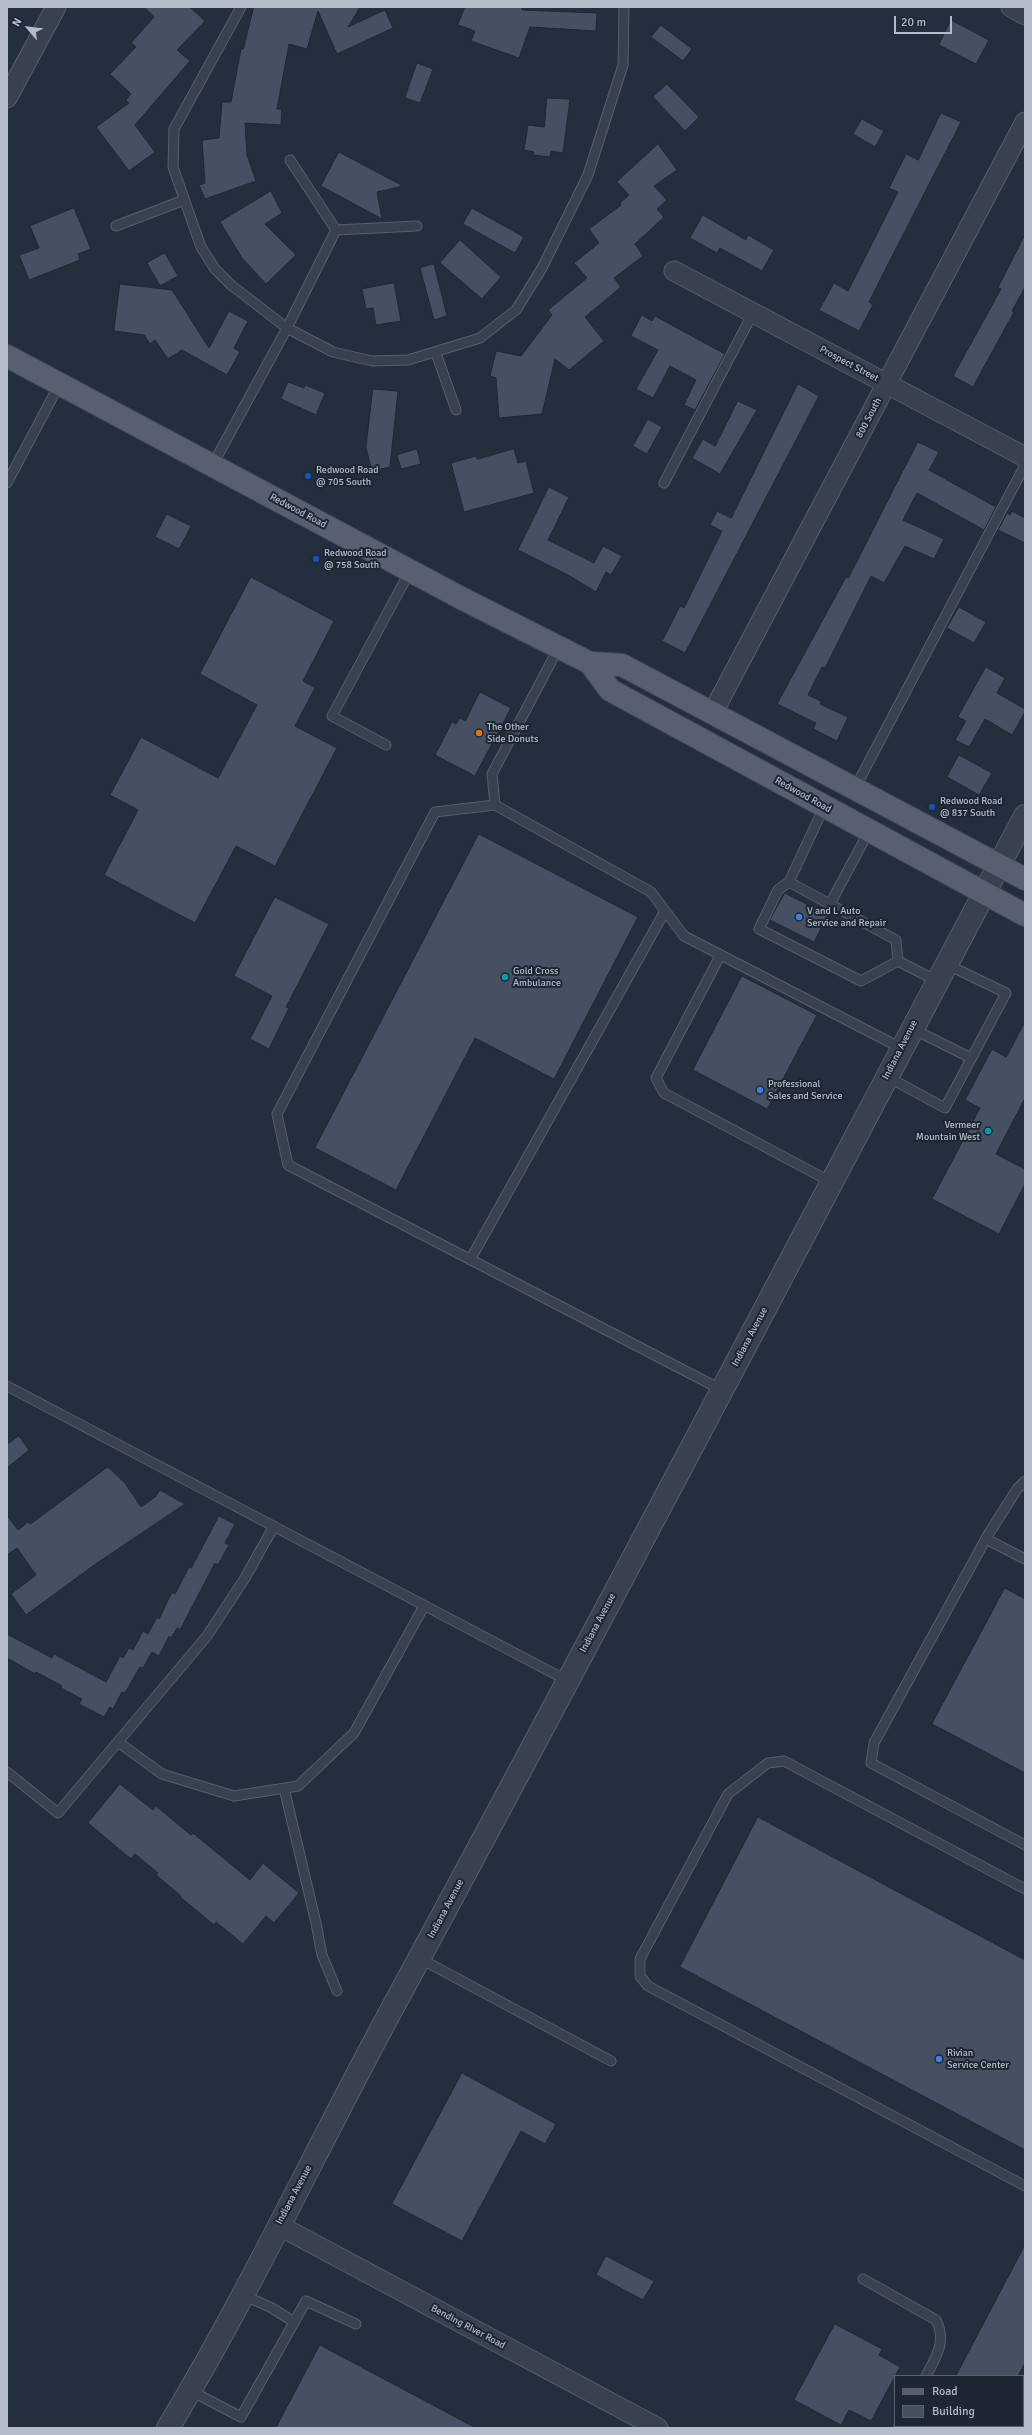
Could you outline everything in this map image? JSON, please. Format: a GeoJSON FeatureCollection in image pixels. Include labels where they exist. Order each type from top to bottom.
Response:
{"type":"FeatureCollection","features":[{"type":"Feature","properties":{"kind":"main road","name":"Redwood Road"},"geometry":{"type":"LineString","coordinates":[[7,356],[59,386],[590,663],[622,665],[1025,879]]}},
{"type":"Feature","properties":{"kind":"main road","name":"Redwood Road"},"geometry":{"type":"LineString","coordinates":[[590,663],[610,690],[1025,915]]}},
{"type":"Feature","properties":{"kind":"street"},"geometry":{"type":"LineString","coordinates":[[7,98],[56,7]]}},
{"type":"Feature","properties":{"kind":"street"},"geometry":{"type":"LineString","coordinates":[[1010,7],[1025,15]]}},
{"type":"Feature","properties":{"kind":"street","name":"800 South"},"geometry":{"type":"LineString","coordinates":[[712,714],[1025,122]]}},
{"type":"Feature","properties":{"kind":"street","name":"Prospect Street"},"geometry":{"type":"LineString","coordinates":[[674,271],[1025,457]]}},
{"type":"Feature","properties":{"kind":"street","name":"Indiana Avenue"},"geometry":{"type":"LineString","coordinates":[[168,2428],[191,2390],[243,2295],[350,2085],[568,1681],[911,1028],[1025,816]]}},
{"type":"Feature","properties":{"kind":"street","name":"Bending River Road"},"geometry":{"type":"LineString","coordinates":[[278,2225],[658,2428]]}},
{"type":"Feature","properties":{"kind":"lane"},"geometry":{"type":"LineString","coordinates":[[241,7],[174,129],[173,167],[201,247],[215,270],[231,286],[287,328],[333,352],[372,361],[408,360],[436,353],[480,338],[516,310],[542,268],[588,175],[623,65],[624,7]]}},
{"type":"Feature","properties":{"kind":"lane"},"geometry":{"type":"LineString","coordinates":[[290,160],[336,230]]}},
{"type":"Feature","properties":{"kind":"lane"},"geometry":{"type":"LineString","coordinates":[[116,226],[184,200]]}},
{"type":"Feature","properties":{"kind":"lane"},"geometry":{"type":"LineString","coordinates":[[336,230],[417,226]]}},
{"type":"Feature","properties":{"kind":"lane"},"geometry":{"type":"LineString","coordinates":[[212,466],[287,328],[336,230]]}},
{"type":"Feature","properties":{"kind":"lane"},"geometry":{"type":"LineString","coordinates":[[664,483],[753,313]]}},
{"type":"Feature","properties":{"kind":"lane"},"geometry":{"type":"LineString","coordinates":[[436,353],[456,410]]}},
{"type":"Feature","properties":{"kind":"lane"},"geometry":{"type":"LineString","coordinates":[[7,483],[59,386]]}},
{"type":"Feature","properties":{"kind":"lane"},"geometry":{"type":"LineString","coordinates":[[855,788],[1025,465]]}},
{"type":"Feature","properties":{"kind":"lane"},"geometry":{"type":"LineString","coordinates":[[386,745],[332,716],[410,570]]}},
{"type":"Feature","properties":{"kind":"lane"},"geometry":{"type":"LineString","coordinates":[[495,805],[492,774],[559,647]]}},
{"type":"Feature","properties":{"kind":"lane"},"geometry":{"type":"LineString","coordinates":[[722,1390],[288,1165],[277,1114],[435,812],[495,805],[651,892],[684,936],[720,956],[901,1048]]}},
{"type":"Feature","properties":{"kind":"lane"},"geometry":{"type":"LineString","coordinates":[[824,807],[789,882],[778,890],[759,929],[860,981],[898,961],[941,972],[1006,993],[945,1108],[886,1077]]}},
{"type":"Feature","properties":{"kind":"lane"},"geometry":{"type":"LineString","coordinates":[[830,904],[869,830]]}},
{"type":"Feature","properties":{"kind":"lane"},"geometry":{"type":"LineString","coordinates":[[789,882],[896,940],[898,961]]}},
{"type":"Feature","properties":{"kind":"lane"},"geometry":{"type":"LineString","coordinates":[[470,1260],[665,911]]}},
{"type":"Feature","properties":{"kind":"lane"},"geometry":{"type":"LineString","coordinates":[[720,956],[656,1078],[664,1093],[831,1182]]}},
{"type":"Feature","properties":{"kind":"lane"},"geometry":{"type":"LineString","coordinates":[[911,1028],[971,1058]]}},
{"type":"Feature","properties":{"kind":"lane"},"geometry":{"type":"LineString","coordinates":[[7,1386],[568,1681]]}},
{"type":"Feature","properties":{"kind":"lane"},"geometry":{"type":"LineString","coordinates":[[1025,1480],[1016,1489],[986,1538],[874,1743],[871,1763],[1025,1845]]}},
{"type":"Feature","properties":{"kind":"lane"},"geometry":{"type":"LineString","coordinates":[[7,1772],[58,1813],[92,1770],[118,1742],[206,1636],[245,1578],[274,1526]]}},
{"type":"Feature","properties":{"kind":"lane"},"geometry":{"type":"LineString","coordinates":[[986,1538],[1025,1559]]}},
{"type":"Feature","properties":{"kind":"lane"},"geometry":{"type":"LineString","coordinates":[[118,1742],[162,1774],[234,1796],[298,1786],[354,1733],[424,1606]]}},
{"type":"Feature","properties":{"kind":"lane"},"geometry":{"type":"LineString","coordinates":[[1025,1889],[784,1761],[768,1764],[728,1794],[640,1959],[640,1976],[648,1986],[1025,2186]]}},
{"type":"Feature","properties":{"kind":"lane"},"geometry":{"type":"LineString","coordinates":[[284,1788],[316,1923],[322,1955],[337,1991]]}},
{"type":"Feature","properties":{"kind":"lane"},"geometry":{"type":"LineString","coordinates":[[419,1958],[611,2061]]}},
{"type":"Feature","properties":{"kind":"lane"},"geometry":{"type":"LineString","coordinates":[[863,2279],[936,2320],[941,2330],[941,2341],[939,2352],[927,2375]]}},
{"type":"Feature","properties":{"kind":"lane"},"geometry":{"type":"LineString","coordinates":[[243,2295],[272,2308],[294,2322]]}},
{"type":"Feature","properties":{"kind":"lane"},"geometry":{"type":"LineString","coordinates":[[191,2390],[241,2417],[306,2301],[356,2324]]}},
{"type":"Feature","properties":{"kind":"building"},"geometry":{"type":"Polygon","coordinates":[[[144,7],[190,7],[205,21],[177,50],[190,61],[135,125],[155,152],[129,171],[96,127],[129,103],[126,100],[131,94],[110,74],[136,47],[131,43],[154,17],[144,7]]]}},
{"type":"Feature","properties":{"kind":"building"},"geometry":{"type":"Polygon","coordinates":[[[254,7],[360,7],[348,27],[385,10],[393,28],[337,54],[318,11],[307,49],[289,44],[277,109],[282,109],[281,125],[245,123],[247,155],[256,181],[205,199],[199,185],[205,183],[202,140],[219,138],[222,102],[231,102],[241,49],[243,49],[254,7]]]}},
{"type":"Feature","properties":{"kind":"building"},"geometry":{"type":"Polygon","coordinates":[[[465,7],[522,7],[522,10],[597,13],[596,31],[530,27],[519,58],[471,41],[475,31],[458,25],[465,7]]]}},
{"type":"Feature","properties":{"kind":"building"},"geometry":{"type":"Polygon","coordinates":[[[951,20],[989,40],[976,64],[939,45],[951,20]]]}},
{"type":"Feature","properties":{"kind":"building"},"geometry":{"type":"Polygon","coordinates":[[[661,25],[692,49],[683,61],[651,37],[661,25]]]}},
{"type":"Feature","properties":{"kind":"building"},"geometry":{"type":"Polygon","coordinates":[[[417,63],[433,69],[420,103],[405,98],[417,63]]]}},
{"type":"Feature","properties":{"kind":"building"},"geometry":{"type":"Polygon","coordinates":[[[667,84],[699,117],[685,131],[653,97],[667,84]]]}},
{"type":"Feature","properties":{"kind":"building"},"geometry":{"type":"Polygon","coordinates":[[[547,98],[570,99],[563,153],[551,151],[550,157],[533,155],[534,152],[524,150],[528,125],[544,127],[547,98]]]}},
{"type":"Feature","properties":{"kind":"building"},"geometry":{"type":"Polygon","coordinates":[[[941,113],[961,122],[869,302],[873,305],[859,331],[819,310],[834,283],[848,291],[898,192],[889,188],[906,154],[918,160],[941,113]]]}},
{"type":"Feature","properties":{"kind":"building"},"geometry":{"type":"Polygon","coordinates":[[[862,119],[884,131],[875,147],[853,134],[862,119]]]}},
{"type":"Feature","properties":{"kind":"building"},"geometry":{"type":"Polygon","coordinates":[[[658,144],[677,170],[654,186],[667,200],[657,209],[664,217],[635,244],[643,256],[614,278],[621,287],[585,317],[604,341],[569,370],[555,359],[542,414],[499,418],[496,378],[490,376],[496,351],[521,356],[552,315],[548,310],[587,278],[574,263],[599,243],[589,229],[621,205],[620,203],[629,195],[617,182],[658,144]]]}},
{"type":"Feature","properties":{"kind":"building"},"geometry":{"type":"Polygon","coordinates":[[[339,152],[403,186],[377,192],[382,219],[321,186],[339,152]]]}},
{"type":"Feature","properties":{"kind":"building"},"geometry":{"type":"Polygon","coordinates":[[[271,191],[282,213],[265,224],[296,255],[266,284],[242,258],[220,222],[271,191]]]}},
{"type":"Feature","properties":{"kind":"building"},"geometry":{"type":"Polygon","coordinates":[[[74,208],[91,249],[78,254],[80,260],[29,280],[19,255],[39,248],[30,226],[74,208]]]}},
{"type":"Feature","properties":{"kind":"building"},"geometry":{"type":"Polygon","coordinates":[[[472,208],[524,237],[515,253],[463,224],[472,208]]]}},
{"type":"Feature","properties":{"kind":"building"},"geometry":{"type":"Polygon","coordinates":[[[703,215],[746,240],[748,235],[774,250],[762,271],[720,248],[717,253],[690,238],[703,215]]]}},
{"type":"Feature","properties":{"kind":"building"},"geometry":{"type":"Polygon","coordinates":[[[1025,235],[1025,287],[1012,311],[1014,312],[973,387],[953,376],[1001,289],[998,288],[1025,235]]]}},
{"type":"Feature","properties":{"kind":"building"},"geometry":{"type":"Polygon","coordinates":[[[460,240],[501,277],[482,299],[440,263],[460,240]]]}},
{"type":"Feature","properties":{"kind":"building"},"geometry":{"type":"Polygon","coordinates":[[[165,253],[178,276],[160,286],[147,263],[165,253]]]}},
{"type":"Feature","properties":{"kind":"building"},"geometry":{"type":"Polygon","coordinates":[[[434,264],[447,316],[434,320],[420,268],[434,264]]]}},
{"type":"Feature","properties":{"kind":"building"},"geometry":{"type":"Polygon","coordinates":[[[394,283],[401,321],[376,325],[373,308],[366,309],[362,289],[394,283]]]}},
{"type":"Feature","properties":{"kind":"building"},"geometry":{"type":"Polygon","coordinates":[[[120,284],[172,290],[209,348],[229,311],[248,321],[234,348],[240,352],[227,375],[182,350],[168,359],[155,340],[150,344],[144,335],[114,331],[120,284]]]}},
{"type":"Feature","properties":{"kind":"building"},"geometry":{"type":"Polygon","coordinates":[[[642,315],[652,321],[655,316],[725,354],[695,410],[684,405],[696,380],[670,366],[653,398],[636,389],[658,350],[631,336],[642,315]]]}},
{"type":"Feature","properties":{"kind":"building"},"geometry":{"type":"Polygon","coordinates":[[[288,382],[304,388],[305,385],[325,393],[316,415],[281,399],[288,382]]]}},
{"type":"Feature","properties":{"kind":"building"},"geometry":{"type":"Polygon","coordinates":[[[798,384],[819,396],[685,653],[662,641],[680,606],[684,608],[722,531],[710,525],[717,511],[731,518],[798,384]]]}},
{"type":"Feature","properties":{"kind":"building"},"geometry":{"type":"Polygon","coordinates":[[[373,389],[398,391],[390,467],[372,471],[366,448],[373,389]]]}},
{"type":"Feature","properties":{"kind":"building"},"geometry":{"type":"Polygon","coordinates":[[[738,401],[757,410],[720,474],[692,458],[703,439],[715,446],[738,401]]]}},
{"type":"Feature","properties":{"kind":"building"},"geometry":{"type":"Polygon","coordinates":[[[648,419],[662,427],[647,454],[633,446],[648,419]]]}},
{"type":"Feature","properties":{"kind":"building"},"geometry":{"type":"Polygon","coordinates":[[[918,442],[939,452],[929,470],[996,507],[984,530],[917,493],[903,520],[944,539],[934,559],[905,546],[884,583],[871,576],[825,668],[822,667],[808,695],[821,701],[820,704],[848,717],[837,741],[813,729],[816,723],[777,704],[846,577],[848,578],[918,442]]]}},
{"type":"Feature","properties":{"kind":"building"},"geometry":{"type":"Polygon","coordinates":[[[417,449],[421,464],[401,469],[397,455],[417,449]]]}},
{"type":"Feature","properties":{"kind":"building"},"geometry":{"type":"Polygon","coordinates":[[[514,449],[518,463],[526,461],[534,493],[464,512],[451,463],[476,456],[477,459],[514,449]]]}},
{"type":"Feature","properties":{"kind":"building"},"geometry":{"type":"Polygon","coordinates":[[[549,487],[569,497],[548,540],[594,563],[603,546],[622,556],[611,575],[606,572],[596,592],[570,576],[518,550],[549,487]]]}},
{"type":"Feature","properties":{"kind":"building"},"geometry":{"type":"Polygon","coordinates":[[[1012,511],[1025,518],[1025,543],[998,530],[1007,513],[1010,515],[1012,511]]]}},
{"type":"Feature","properties":{"kind":"building"},"geometry":{"type":"Polygon","coordinates":[[[167,514],[191,526],[179,549],[155,537],[167,514]]]}},
{"type":"Feature","properties":{"kind":"building"},"geometry":{"type":"Polygon","coordinates":[[[251,577],[334,621],[303,681],[315,688],[295,726],[337,748],[275,866],[236,846],[195,923],[104,875],[138,810],[110,795],[141,737],[218,778],[257,705],[200,674],[251,577]]]}},
{"type":"Feature","properties":{"kind":"building"},"geometry":{"type":"Polygon","coordinates":[[[959,607],[986,622],[974,643],[947,628],[959,607]]]}},
{"type":"Feature","properties":{"kind":"building"},"geometry":{"type":"Polygon","coordinates":[[[986,667],[1005,678],[997,693],[1025,709],[1025,712],[1012,735],[985,719],[969,747],[955,740],[966,721],[958,717],[986,667]]]}},
{"type":"Feature","properties":{"kind":"building"},"geometry":{"type":"Polygon","coordinates":[[[480,692],[511,708],[475,776],[435,755],[452,722],[456,724],[460,718],[465,721],[480,692]]]}},
{"type":"Feature","properties":{"kind":"building"},"geometry":{"type":"Polygon","coordinates":[[[959,755],[992,773],[979,795],[947,777],[959,755]]]}},
{"type":"Feature","properties":{"kind":"building","name":"Gold Cross Ambulance"},"geometry":{"type":"Polygon","coordinates":[[[479,834],[638,917],[554,1079],[475,1038],[396,1190],[315,1148],[479,834]]]}},
{"type":"Feature","properties":{"kind":"building","name":"V and L Auto Service and Repair"},"geometry":{"type":"Polygon","coordinates":[[[785,893],[828,915],[814,942],[770,920],[785,893]]]}},
{"type":"Feature","properties":{"kind":"building"},"geometry":{"type":"Polygon","coordinates":[[[275,897],[329,924],[286,1007],[289,1008],[269,1049],[250,1039],[272,996],[234,976],[275,897]]]}},
{"type":"Feature","properties":{"kind":"building"},"geometry":{"type":"Polygon","coordinates":[[[742,976],[817,1015],[767,1109],[693,1070],[742,976]]]}},
{"type":"Feature","properties":{"kind":"building","name":"Vermeer Mountain West"},"geometry":{"type":"Polygon","coordinates":[[[1025,1022],[1025,1098],[996,1154],[1025,1169],[1025,1184],[999,1234],[932,1199],[980,1108],[965,1100],[992,1049],[1006,1057],[1025,1022]]]}},
{"type":"Feature","properties":{"kind":"building"},"geometry":{"type":"Polygon","coordinates":[[[19,1436],[29,1450],[7,1468],[7,1445],[19,1436]]]}},
{"type":"Feature","properties":{"kind":"building"},"geometry":{"type":"Polygon","coordinates":[[[108,1467],[125,1483],[141,1507],[155,1497],[160,1490],[185,1504],[97,1563],[26,1615],[11,1594],[36,1575],[17,1548],[7,1555],[7,1515],[18,1530],[28,1522],[30,1524],[108,1467]]]}},
{"type":"Feature","properties":{"kind":"building"},"geometry":{"type":"Polygon","coordinates":[[[219,1516],[235,1524],[225,1543],[229,1545],[218,1565],[215,1563],[180,1630],[177,1628],[171,1638],[169,1636],[159,1656],[152,1652],[143,1668],[140,1667],[125,1693],[122,1692],[113,1709],[110,1707],[104,1717],[79,1704],[82,1699],[61,1688],[62,1686],[36,1672],[35,1674],[7,1658],[7,1634],[52,1658],[54,1654],[106,1682],[120,1656],[123,1658],[129,1648],[133,1650],[143,1631],[148,1634],[157,1617],[159,1619],[172,1592],[175,1594],[219,1516]]]}},
{"type":"Feature","properties":{"kind":"building"},"geometry":{"type":"Polygon","coordinates":[[[1005,1588],[1025,1599],[1025,1773],[932,1724],[1005,1588]]]}},
{"type":"Feature","properties":{"kind":"building"},"geometry":{"type":"Polygon","coordinates":[[[120,1784],[153,1810],[156,1806],[191,1835],[193,1833],[250,1880],[263,1863],[299,1893],[274,1923],[266,1916],[243,1944],[216,1922],[214,1925],[180,1897],[181,1896],[156,1875],[158,1873],[135,1854],[131,1859],[88,1823],[120,1784]]]}},
{"type":"Feature","properties":{"kind":"building","name":"Rivian Service Center"},"geometry":{"type":"Polygon","coordinates":[[[758,1817],[1025,1960],[1025,2150],[680,1967],[758,1817]]]}},
{"type":"Feature","properties":{"kind":"building"},"geometry":{"type":"Polygon","coordinates":[[[462,2073],[556,2124],[545,2144],[521,2131],[462,2241],[392,2204],[462,2073]]]}},
{"type":"Feature","properties":{"kind":"building"},"geometry":{"type":"Polygon","coordinates":[[[1025,2245],[1025,2363],[1019,2375],[957,2375],[1025,2245]]]}},
{"type":"Feature","properties":{"kind":"building"},"geometry":{"type":"Polygon","coordinates":[[[606,2256],[654,2281],[643,2300],[596,2275],[606,2256]]]}},
{"type":"Feature","properties":{"kind":"building"},"geometry":{"type":"Polygon","coordinates":[[[835,2324],[882,2349],[879,2355],[900,2367],[896,2375],[894,2375],[894,2378],[871,2421],[849,2410],[841,2425],[794,2400],[835,2324]]]}},
{"type":"Feature","properties":{"kind":"building"},"geometry":{"type":"Polygon","coordinates":[[[320,2345],[476,2428],[276,2428],[320,2345]]]}},
{"type":"Feature","properties":{"kind":"place","name":"Redwood Road @ 705 South"},"geometry":{"type":"Point","coordinates":[308,476]}},
{"type":"Feature","properties":{"kind":"place","name":"Redwood Road @ 758 South"},"geometry":{"type":"Point","coordinates":[316,559]}},
{"type":"Feature","properties":{"kind":"place","name":"The Other Side Donuts"},"geometry":{"type":"Point","coordinates":[479,733]}},
{"type":"Feature","properties":{"kind":"place","name":"Redwood Road @ 837 South"},"geometry":{"type":"Point","coordinates":[932,807]}},
{"type":"Feature","properties":{"kind":"place","name":"V and L Auto Service and Repair"},"geometry":{"type":"Point","coordinates":[799,917]}},
{"type":"Feature","properties":{"kind":"place","name":"Gold Cross Ambulance"},"geometry":{"type":"Point","coordinates":[505,977]}},
{"type":"Feature","properties":{"kind":"place","name":"Professional Sales and Service"},"geometry":{"type":"Point","coordinates":[760,1090]}},
{"type":"Feature","properties":{"kind":"place","name":"Vermeer Mountain West"},"geometry":{"type":"Point","coordinates":[988,1131]}},
{"type":"Feature","properties":{"kind":"place","name":"Rivian Service Center"},"geometry":{"type":"Point","coordinates":[939,2059]}}]}
